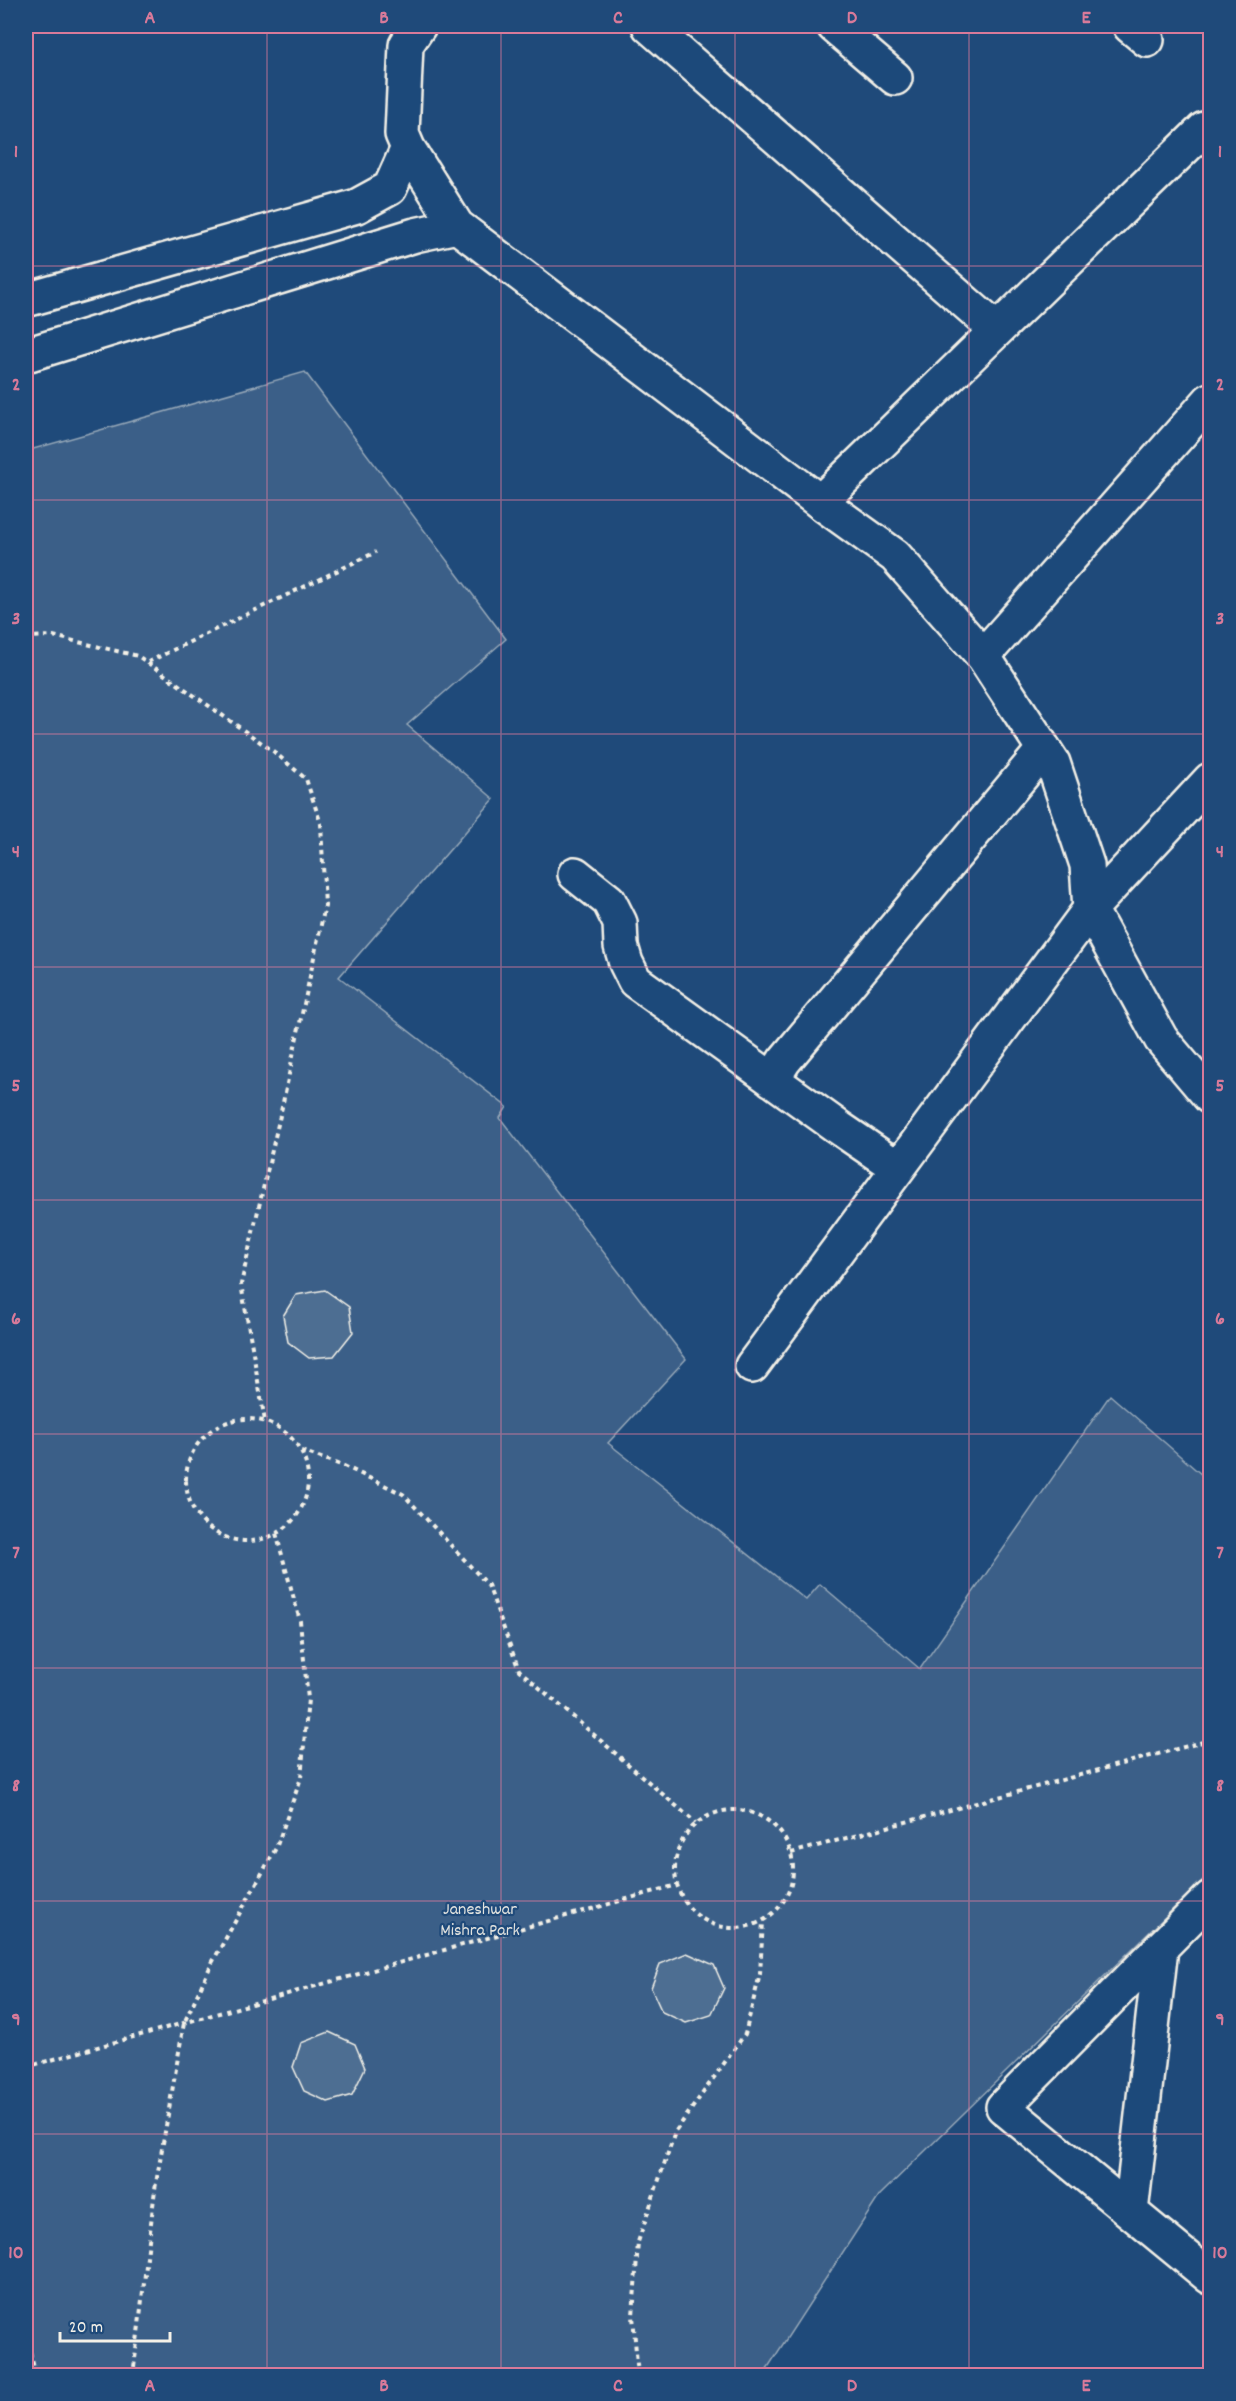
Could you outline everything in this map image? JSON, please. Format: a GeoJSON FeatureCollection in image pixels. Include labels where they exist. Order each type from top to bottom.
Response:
{"type":"FeatureCollection","features":[{"type":"Feature","properties":{"kind":"street"},"geometry":{"type":"LineString","coordinates":[[419,26],[406,45],[402,134],[408,148],[457,226],[820,502],[895,556],[983,656],[1053,763],[1087,865],[1090,909],[1161,1039],[1210,1097]]}},
{"type":"Feature","properties":{"kind":"street"},"geometry":{"type":"LineString","coordinates":[[649,26],[997,330]]}},
{"type":"Feature","properties":{"kind":"street"},"geometry":{"type":"LineString","coordinates":[[834,26],[895,78]]}},
{"type":"Feature","properties":{"kind":"street"},"geometry":{"type":"LineString","coordinates":[[820,502],[1204,129]]}},
{"type":"Feature","properties":{"kind":"street"},"geometry":{"type":"LineString","coordinates":[[26,300],[357,206],[390,188],[408,148]]}},
{"type":"Feature","properties":{"kind":"street"},"geometry":{"type":"LineString","coordinates":[[26,355],[415,235],[457,226]]}},
{"type":"Feature","properties":{"kind":"street"},"geometry":{"type":"LineString","coordinates":[[983,656],[1210,400]]}},
{"type":"Feature","properties":{"kind":"street"},"geometry":{"type":"LineString","coordinates":[[772,1080],[784,1061],[1044,749]]}},
{"type":"Feature","properties":{"kind":"street"},"geometry":{"type":"LineString","coordinates":[[752,1366],[1090,909],[1210,780]]}},
{"type":"Feature","properties":{"kind":"street"},"geometry":{"type":"LineString","coordinates":[[575,874],[609,901],[620,923],[623,954],[635,981],[898,1168]]}},
{"type":"Feature","properties":{"kind":"street"},"geometry":{"type":"LineString","coordinates":[[1210,1898],[1002,2107],[1210,2277]]}},
{"type":"Feature","properties":{"kind":"street"},"geometry":{"type":"LineString","coordinates":[[1131,2212],[1161,1948]]}},
{"type":"Feature","properties":{"kind":"path"},"geometry":{"type":"LineString","coordinates":[[147,663],[376,552]]}},
{"type":"Feature","properties":{"kind":"path"},"geometry":{"type":"LineString","coordinates":[[26,637],[53,636],[138,656],[273,751],[306,779],[321,824],[325,906],[241,1284],[265,1421]]}},
{"type":"Feature","properties":{"kind":"path"},"geometry":{"type":"LineString","coordinates":[[241,1419],[265,1421],[286,1433],[301,1451],[308,1474],[305,1497],[294,1519],[276,1533],[253,1541],[228,1538],[208,1527],[192,1508],[185,1485],[188,1462],[200,1441],[218,1426],[241,1419]]}},
{"type":"Feature","properties":{"kind":"path"},"geometry":{"type":"LineString","coordinates":[[301,1451],[344,1466],[403,1494],[488,1585],[519,1670],[696,1823]]}},
{"type":"Feature","properties":{"kind":"path"},"geometry":{"type":"LineString","coordinates":[[133,2376],[155,2189],[184,2022],[212,1963],[276,1848],[301,1778],[308,1699],[300,1621],[276,1533]]}},
{"type":"Feature","properties":{"kind":"path"},"geometry":{"type":"LineString","coordinates":[[790,1853],[1210,1740]]}},
{"type":"Feature","properties":{"kind":"path"},"geometry":{"type":"LineString","coordinates":[[728,1809],[751,1811],[771,1822],[787,1840],[793,1862],[792,1885],[781,1906],[763,1921],[740,1928],[717,1926],[696,1915],[681,1897],[674,1875],[676,1851],[687,1831],[696,1823],[705,1816],[728,1809]]}},
{"type":"Feature","properties":{"kind":"path"},"geometry":{"type":"LineString","coordinates":[[26,2067],[677,1885]]}},
{"type":"Feature","properties":{"kind":"path"},"geometry":{"type":"LineString","coordinates":[[638,2376],[633,2316],[638,2242],[675,2132],[745,2034],[760,1974],[763,1921]]}},
{"type":"Feature","properties":{"kind":"path"},"geometry":{"type":"LineString","coordinates":[[26,2335],[36,2376]]}},
{"type":"Feature","properties":{"kind":"green space","name":"Janeshwar Mishra Park"},"geometry":{"type":"Polygon","coordinates":[[[305,372],[506,639],[407,725],[494,799],[339,977],[507,1107],[500,1118],[686,1359],[608,1443],[806,1600],[820,1584],[920,1669],[1110,1395],[1210,1482],[1210,1873],[880,2195],[763,2375],[26,2376],[26,451],[305,372]]]}},
{"type":"Feature","properties":{"kind":"building"},"geometry":{"type":"Polygon","coordinates":[[[325,1290],[349,1307],[353,1332],[334,1356],[309,1358],[288,1342],[283,1316],[296,1295],[325,1290]]]}},
{"type":"Feature","properties":{"kind":"building"},"geometry":{"type":"Polygon","coordinates":[[[687,1953],[714,1965],[724,1988],[711,2015],[686,2023],[662,2012],[651,1988],[660,1964],[687,1953]]]}},
{"type":"Feature","properties":{"kind":"building"},"geometry":{"type":"Polygon","coordinates":[[[329,2032],[355,2044],[365,2068],[352,2095],[328,2102],[304,2091],[293,2067],[301,2043],[329,2032]]]}}]}
